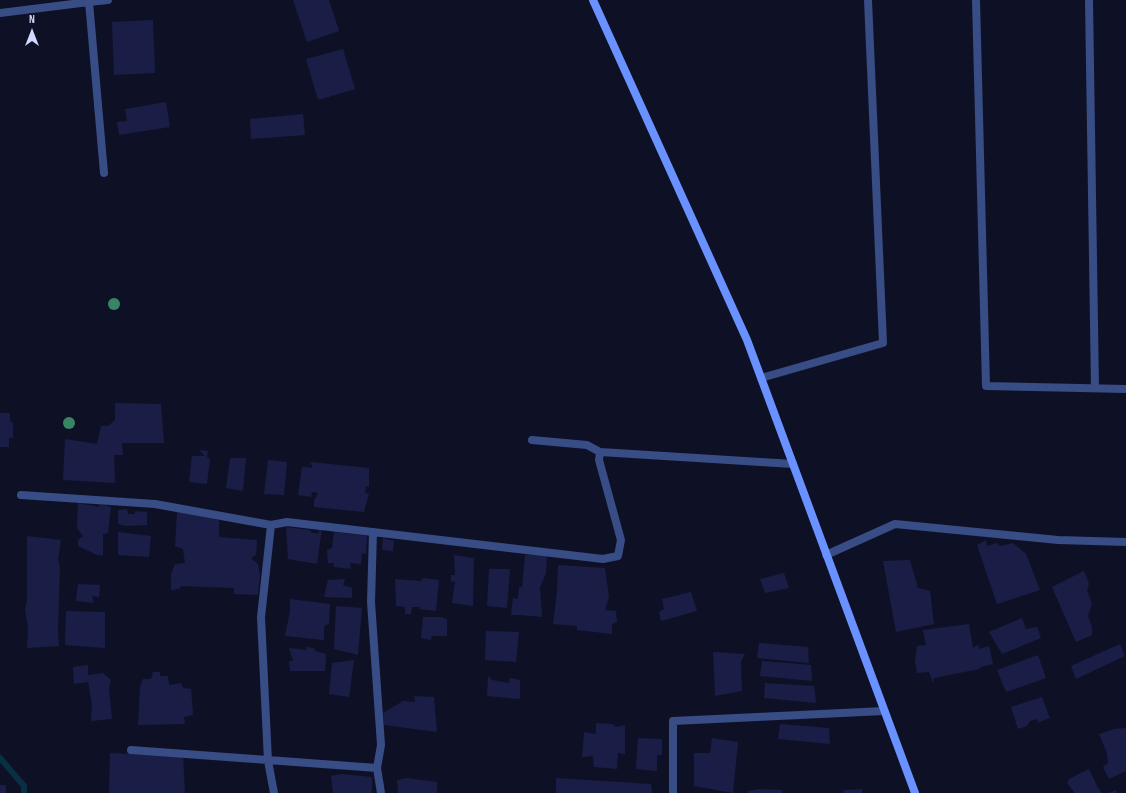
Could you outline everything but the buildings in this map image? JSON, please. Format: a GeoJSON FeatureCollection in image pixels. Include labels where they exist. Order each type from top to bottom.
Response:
{"type":"FeatureCollection","features":[{"type":"Feature","properties":{"kind":"main road"},"geometry":{"type":"LineString","coordinates":[[593,0],[747,340],[915,793]]}},
{"type":"Feature","properties":{"kind":"street"},"geometry":{"type":"LineString","coordinates":[[0,13],[89,1],[108,0]]}},
{"type":"Feature","properties":{"kind":"street"},"geometry":{"type":"LineString","coordinates":[[761,378],[883,343],[868,0]]}},
{"type":"Feature","properties":{"kind":"street"},"geometry":{"type":"LineString","coordinates":[[976,0],[986,386],[1126,388]]}},
{"type":"Feature","properties":{"kind":"street"},"geometry":{"type":"LineString","coordinates":[[1089,0],[1095,388]]}},
{"type":"Feature","properties":{"kind":"street"},"geometry":{"type":"LineString","coordinates":[[89,1],[104,173]]}},
{"type":"Feature","properties":{"kind":"street"},"geometry":{"type":"LineString","coordinates":[[532,440],[587,445],[600,452],[793,464]]}},
{"type":"Feature","properties":{"kind":"street"},"geometry":{"type":"LineString","coordinates":[[21,495],[155,504],[271,525],[287,522],[603,559],[618,556],[621,540],[598,460],[600,452]]}},
{"type":"Feature","properties":{"kind":"street"},"geometry":{"type":"LineString","coordinates":[[826,555],[895,524],[1058,540],[1126,542]]}},
{"type":"Feature","properties":{"kind":"street"},"geometry":{"type":"LineString","coordinates":[[271,525],[261,617],[268,761],[274,793]]}},
{"type":"Feature","properties":{"kind":"street"},"geometry":{"type":"LineString","coordinates":[[373,532],[371,602],[381,745],[377,768],[381,793]]}},
{"type":"Feature","properties":{"kind":"street"},"geometry":{"type":"LineString","coordinates":[[673,793],[673,721],[884,711]]}},
{"type":"Feature","properties":{"kind":"street"},"geometry":{"type":"LineString","coordinates":[[131,750],[377,768]]}},
{"type":"Feature","properties":{"kind":"waterway"},"geometry":{"type":"LineString","coordinates":[[0,758],[24,786],[24,793]]}}]}
